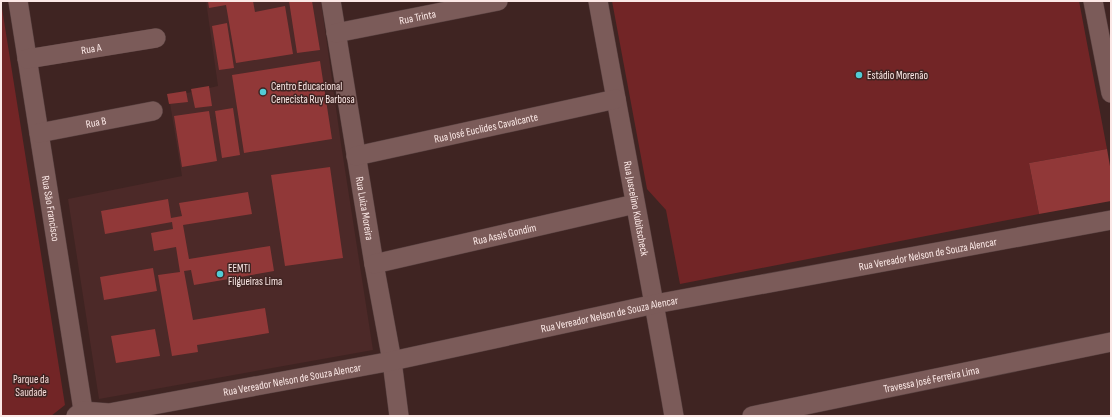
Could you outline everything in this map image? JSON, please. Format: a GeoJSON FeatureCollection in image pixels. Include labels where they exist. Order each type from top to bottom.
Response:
{"type":"FeatureCollection","features":[{"type":"Feature","properties":{"kind":"street","name":"Rua São Francisco"},"geometry":{"type":"LineString","coordinates":[[18,1],[80,414]]}},
{"type":"Feature","properties":{"kind":"street","name":"Rua Luiza Moreira"},"geometry":{"type":"LineString","coordinates":[[331,1],[374,264],[392,361],[399,416]]}},
{"type":"Feature","properties":{"kind":"street","name":"Rua Trinta"},"geometry":{"type":"LineString","coordinates":[[336,33],[498,1]]}},
{"type":"Feature","properties":{"kind":"street","name":"Rua Juscelino Kubitscheck"},"geometry":{"type":"LineString","coordinates":[[598,1],[655,304],[674,416]]}},
{"type":"Feature","properties":{"kind":"street"},"geometry":{"type":"LineString","coordinates":[[1093,1],[1111,94]]}},
{"type":"Feature","properties":{"kind":"street","name":"Rua A"},"geometry":{"type":"LineString","coordinates":[[27,59],[156,38]]}},
{"type":"Feature","properties":{"kind":"street","name":"Rua José Euclides Cavalcante"},"geometry":{"type":"LineString","coordinates":[[356,156],[616,99]]}},
{"type":"Feature","properties":{"kind":"street","name":"Rua B"},"geometry":{"type":"LineString","coordinates":[[39,133],[153,111]]}},
{"type":"Feature","properties":{"kind":"street","name":"Rua Assis Gondim"},"geometry":{"type":"LineString","coordinates":[[374,264],[635,204]]}},
{"type":"Feature","properties":{"kind":"street","name":"Rua Vereador Nelson de Souza Alencar"},"geometry":{"type":"LineString","coordinates":[[80,414],[108,414],[392,361],[655,304],[1111,220]]}},
{"type":"Feature","properties":{"kind":"street","name":"Travessa José Ferreira Lima"},"geometry":{"type":"LineString","coordinates":[[752,416],[1111,342]]}},
{"type":"Feature","properties":{"kind":"shaded area","name":"EEMTI Filgueiras Lima"},"geometry":{"type":"Polygon","coordinates":[[[206,1],[321,1],[341,144],[373,350],[99,399],[68,199],[182,176],[169,97],[218,86],[206,1]]]}},
{"type":"Feature","properties":{"kind":"green space","name":"Estádio Morenão"},"geometry":{"type":"Polygon","coordinates":[[[612,1],[1079,1],[1107,149],[1029,163],[1039,214],[680,284],[666,210],[647,189],[612,1]]]}},
{"type":"Feature","properties":{"kind":"green space","name":"Parque da Saudade"},"geometry":{"type":"Polygon","coordinates":[[[1,2],[65,405],[51,416],[1,416],[1,2]]]}},
{"type":"Feature","properties":{"kind":"building"},"geometry":{"type":"Polygon","coordinates":[[[208,1],[253,1],[255,12],[285,6],[293,54],[236,63],[226,5],[209,8],[208,1]]]}},
{"type":"Feature","properties":{"kind":"building"},"geometry":{"type":"Polygon","coordinates":[[[289,1],[312,1],[320,50],[297,53],[289,1]]]}},
{"type":"Feature","properties":{"kind":"building"},"geometry":{"type":"Polygon","coordinates":[[[227,23],[234,68],[219,70],[212,26],[227,23]]]}},
{"type":"Feature","properties":{"kind":"building"},"geometry":{"type":"Polygon","coordinates":[[[320,61],[332,139],[244,153],[232,75],[320,61]]]}},
{"type":"Feature","properties":{"kind":"building"},"geometry":{"type":"Polygon","coordinates":[[[209,86],[212,106],[195,108],[191,89],[209,86]]]}},
{"type":"Feature","properties":{"kind":"building"},"geometry":{"type":"Polygon","coordinates":[[[186,91],[188,102],[169,104],[167,94],[186,91]]]}},
{"type":"Feature","properties":{"kind":"building"},"geometry":{"type":"Polygon","coordinates":[[[233,108],[240,155],[222,158],[215,111],[233,108]]]}},
{"type":"Feature","properties":{"kind":"building"},"geometry":{"type":"Polygon","coordinates":[[[209,111],[217,161],[182,167],[174,116],[209,111]]]}},
{"type":"Feature","properties":{"kind":"building"},"geometry":{"type":"Polygon","coordinates":[[[1107,149],[1111,172],[1111,201],[1039,214],[1029,163],[1107,149]]]}},
{"type":"Feature","properties":{"kind":"building"},"geometry":{"type":"Polygon","coordinates":[[[330,167],[343,258],[285,266],[271,175],[330,167]]]}},
{"type":"Feature","properties":{"kind":"building"},"geometry":{"type":"Polygon","coordinates":[[[248,192],[252,214],[183,225],[189,259],[270,246],[274,271],[194,285],[191,270],[184,271],[193,320],[265,308],[269,333],[197,345],[198,352],[172,356],[158,275],[180,272],[176,247],[154,251],[151,233],[173,229],[172,222],[105,234],[101,211],[168,199],[171,218],[182,216],[179,203],[248,192]]]}},
{"type":"Feature","properties":{"kind":"building"},"geometry":{"type":"Polygon","coordinates":[[[153,268],[157,291],[104,300],[100,277],[153,268]]]}},
{"type":"Feature","properties":{"kind":"building"},"geometry":{"type":"Polygon","coordinates":[[[155,329],[160,356],[116,363],[111,336],[155,329]]]}},
{"type":"Feature","properties":{"kind":"place","name":"Estádio Morenão"},"geometry":{"type":"Point","coordinates":[859,75]}},
{"type":"Feature","properties":{"kind":"place","name":"Centro Educacional Cenecista Ruy Barbosa"},"geometry":{"type":"Point","coordinates":[263,92]}},
{"type":"Feature","properties":{"kind":"place","name":"EEMTI Filgueiras Lima"},"geometry":{"type":"Point","coordinates":[220,274]}}]}
